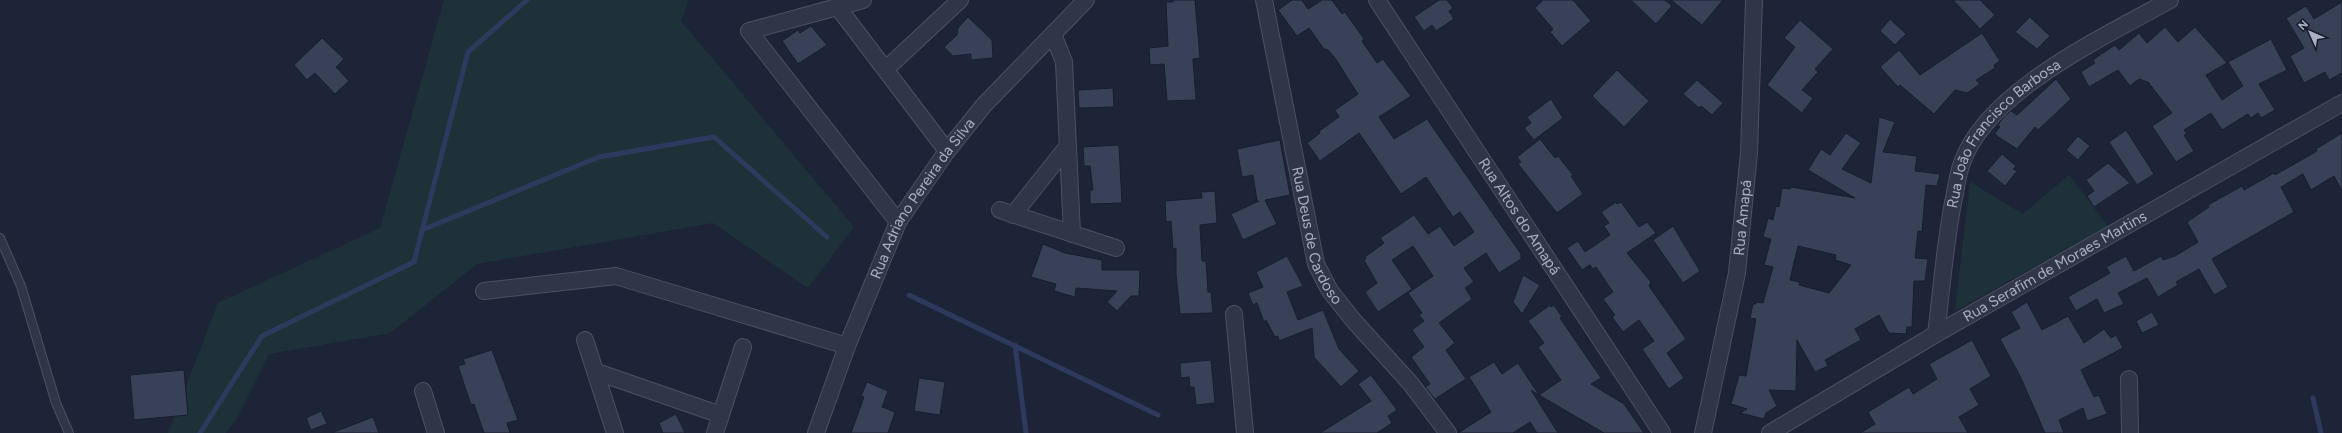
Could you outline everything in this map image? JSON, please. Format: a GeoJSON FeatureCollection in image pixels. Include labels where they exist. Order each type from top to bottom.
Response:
{"type":"FeatureCollection","features":[{"type":"Feature","properties":{"kind":"street"},"geometry":{"type":"LineString","coordinates":[[863,0],[749,31],[898,222]]}},
{"type":"Feature","properties":{"kind":"street"},"geometry":{"type":"LineString","coordinates":[[886,69],[960,0]]}},
{"type":"Feature","properties":{"kind":"street","name":"Rua Adriano Pereira da Silva"},"geometry":{"type":"LineString","coordinates":[[816,433],[847,346],[898,222],[947,151],[984,105],[1086,0]]}},
{"type":"Feature","properties":{"kind":"street","name":"Rua Deus de Cardoso"},"geometry":{"type":"LineString","coordinates":[[1264,0],[1316,264],[1330,292],[1411,384],[1448,433]]}},
{"type":"Feature","properties":{"kind":"street","name":"Rua Altos do Amapá"},"geometry":{"type":"LineString","coordinates":[[1377,0],[1662,433]]}},
{"type":"Feature","properties":{"kind":"street","name":"Rua Amapá"},"geometry":{"type":"LineString","coordinates":[[1702,433],[1737,273],[1749,153],[1754,0]]}},
{"type":"Feature","properties":{"kind":"street","name":"Rua João Francisco Barbosa"},"geometry":{"type":"LineString","coordinates":[[1936,334],[1950,218],[1962,163],[1976,134],[2020,89],[2069,57],[2170,0]]}},
{"type":"Feature","properties":{"kind":"street"},"geometry":{"type":"LineString","coordinates":[[837,6],[947,151]]}},
{"type":"Feature","properties":{"kind":"street"},"geometry":{"type":"LineString","coordinates":[[1052,34],[1064,62],[1072,234]]}},
{"type":"Feature","properties":{"kind":"street","name":"Rua Serafim de Moraes Martins"},"geometry":{"type":"LineString","coordinates":[[1770,433],[1936,334],[2342,103]]}},
{"type":"Feature","properties":{"kind":"street"},"geometry":{"type":"LineString","coordinates":[[1067,147],[1006,212],[1116,248]]}},
{"type":"Feature","properties":{"kind":"street"},"geometry":{"type":"LineString","coordinates":[[484,291],[616,276],[847,346]]}},
{"type":"Feature","properties":{"kind":"street"},"geometry":{"type":"LineString","coordinates":[[1234,314],[1245,433]]}},
{"type":"Feature","properties":{"kind":"street"},"geometry":{"type":"LineString","coordinates":[[585,340],[597,372],[615,433]]}},
{"type":"Feature","properties":{"kind":"street"},"geometry":{"type":"LineString","coordinates":[[714,433],[743,347]]}},
{"type":"Feature","properties":{"kind":"street"},"geometry":{"type":"LineString","coordinates":[[597,372],[721,415]]}},
{"type":"Feature","properties":{"kind":"street"},"geometry":{"type":"LineString","coordinates":[[2129,379],[2130,433]]}},
{"type":"Feature","properties":{"kind":"street"},"geometry":{"type":"LineString","coordinates":[[423,391],[436,433]]}},
{"type":"Feature","properties":{"kind":"lane"},"geometry":{"type":"LineString","coordinates":[[0,238],[21,286],[56,403],[69,433]]}},
{"type":"Feature","properties":{"kind":"shaded area"},"geometry":{"type":"Polygon","coordinates":[[[444,0],[689,0],[681,21],[854,227],[808,288],[713,223],[477,264],[390,333],[269,354],[237,418],[226,433],[168,433],[218,303],[380,228],[444,0]]]}},
{"type":"Feature","properties":{"kind":"shaded area"},"geometry":{"type":"Polygon","coordinates":[[[2069,175],[2108,226],[1955,311],[1970,182],[2023,214],[2069,175]]]}},
{"type":"Feature","properties":{"kind":"building"},"geometry":{"type":"Polygon","coordinates":[[[1173,0],[1195,0],[1200,58],[1193,59],[1196,100],[1167,101],[1164,64],[1150,65],[1149,48],[1168,46],[1166,2],[1173,2],[1173,0]]]}},
{"type":"Feature","properties":{"kind":"building"},"geometry":{"type":"Polygon","coordinates":[[[1292,0],[1302,0],[1308,9],[1322,0],[1332,0],[1342,14],[1345,12],[1364,39],[1362,41],[1377,63],[1383,59],[1411,96],[1379,117],[1394,139],[1427,119],[1521,254],[1521,259],[1499,273],[1486,253],[1464,268],[1474,282],[1465,288],[1472,299],[1439,323],[1455,343],[1446,350],[1466,379],[1435,399],[1425,387],[1430,384],[1411,357],[1424,347],[1412,330],[1424,321],[1419,315],[1422,313],[1408,293],[1433,276],[1413,246],[1392,260],[1412,289],[1378,312],[1365,292],[1377,283],[1364,260],[1366,259],[1365,257],[1384,243],[1380,238],[1414,215],[1428,234],[1440,226],[1454,246],[1474,232],[1460,212],[1453,217],[1426,177],[1401,194],[1359,133],[1320,161],[1307,143],[1320,133],[1319,131],[1339,117],[1335,110],[1358,94],[1335,58],[1328,50],[1324,49],[1309,28],[1297,36],[1278,10],[1292,0]]]}},
{"type":"Feature","properties":{"kind":"building"},"geometry":{"type":"Polygon","coordinates":[[[1439,0],[1447,0],[1453,8],[1449,11],[1454,19],[1436,31],[1432,25],[1424,31],[1414,17],[1439,0]]]}},
{"type":"Feature","properties":{"kind":"building"},"geometry":{"type":"Polygon","coordinates":[[[1543,0],[1573,0],[1591,21],[1562,46],[1550,32],[1553,29],[1535,8],[1543,0]]]}},
{"type":"Feature","properties":{"kind":"building"},"geometry":{"type":"Polygon","coordinates":[[[1631,0],[1665,0],[1672,6],[1656,24],[1631,0]]]}},
{"type":"Feature","properties":{"kind":"building"},"geometry":{"type":"Polygon","coordinates":[[[1671,0],[1723,0],[1702,25],[1671,0]]]}},
{"type":"Feature","properties":{"kind":"building"},"geometry":{"type":"Polygon","coordinates":[[[1953,0],[1980,0],[1995,15],[1980,29],[1953,0]]]}},
{"type":"Feature","properties":{"kind":"building"},"geometry":{"type":"Polygon","coordinates":[[[2342,2],[2342,73],[2329,80],[2325,72],[2304,83],[2290,56],[2304,48],[2286,18],[2306,6],[2314,19],[2342,2]]]}},
{"type":"Feature","properties":{"kind":"building"},"geometry":{"type":"Polygon","coordinates":[[[968,17],[992,40],[993,58],[971,60],[971,54],[953,56],[944,47],[957,35],[958,28],[968,17]]]}},
{"type":"Feature","properties":{"kind":"building"},"geometry":{"type":"Polygon","coordinates":[[[2030,17],[2050,36],[2037,49],[2015,32],[2030,17]]]}},
{"type":"Feature","properties":{"kind":"building"},"geometry":{"type":"Polygon","coordinates":[[[1890,19],[1906,34],[1895,45],[1880,31],[1890,19]]]}},
{"type":"Feature","properties":{"kind":"building"},"geometry":{"type":"Polygon","coordinates":[[[1800,20],[1833,49],[1815,69],[1818,72],[1802,90],[1813,98],[1802,113],[1767,85],[1795,47],[1784,38],[1800,20]]]}},
{"type":"Feature","properties":{"kind":"building"},"geometry":{"type":"Polygon","coordinates":[[[811,26],[827,45],[798,64],[782,41],[798,30],[800,33],[811,26]]]}},
{"type":"Feature","properties":{"kind":"building"},"geometry":{"type":"Polygon","coordinates":[[[2165,27],[2178,42],[2195,27],[2227,63],[2206,75],[2222,100],[2243,86],[2228,62],[2271,39],[2287,70],[2259,84],[2275,110],[2261,118],[2258,113],[2251,118],[2248,114],[2222,130],[2211,113],[2184,130],[2187,134],[2184,135],[2194,151],[2176,162],[2152,126],[2172,113],[2148,82],[2139,79],[2130,86],[2118,70],[2089,87],[2081,72],[2095,63],[2093,60],[2115,45],[2119,50],[2139,33],[2147,43],[2165,27]]]}},
{"type":"Feature","properties":{"kind":"building"},"geometry":{"type":"Polygon","coordinates":[[[1982,33],[2000,61],[1994,65],[1995,68],[1976,80],[1980,84],[1967,93],[1955,90],[1934,114],[1900,85],[1898,87],[1880,67],[1899,50],[1920,75],[1982,33]]]}},
{"type":"Feature","properties":{"kind":"building"},"geometry":{"type":"Polygon","coordinates":[[[322,38],[344,59],[336,67],[349,81],[335,94],[315,73],[307,80],[294,65],[322,38]]]}},
{"type":"Feature","properties":{"kind":"building"},"geometry":{"type":"Polygon","coordinates":[[[1617,70],[1649,101],[1624,127],[1592,96],[1617,70]]]}},
{"type":"Feature","properties":{"kind":"building"},"geometry":{"type":"Polygon","coordinates":[[[2056,79],[2071,99],[2038,130],[2035,127],[2017,149],[1997,136],[1995,133],[2000,127],[1998,125],[2002,119],[2011,111],[2017,115],[2056,79]]]}},
{"type":"Feature","properties":{"kind":"building"},"geometry":{"type":"Polygon","coordinates":[[[1697,80],[1723,103],[1712,115],[1701,106],[1699,108],[1683,94],[1697,80]]]}},
{"type":"Feature","properties":{"kind":"building"},"geometry":{"type":"Polygon","coordinates":[[[1113,88],[1114,107],[1079,108],[1078,90],[1113,88]]]}},
{"type":"Feature","properties":{"kind":"building"},"geometry":{"type":"Polygon","coordinates":[[[1551,99],[1563,118],[1534,140],[1524,128],[1531,123],[1527,117],[1551,99]]]}},
{"type":"Feature","properties":{"kind":"building"},"geometry":{"type":"Polygon","coordinates":[[[1879,117],[1895,122],[1883,152],[1917,156],[1915,171],[1940,174],[1937,186],[1926,185],[1922,232],[1918,231],[1915,258],[1928,259],[1925,281],[1914,281],[1912,327],[1907,327],[1906,334],[1889,333],[1879,315],[1855,329],[1861,340],[1825,360],[1828,366],[1815,372],[1797,340],[1796,391],[1769,390],[1777,406],[1766,413],[1764,419],[1740,413],[1747,409],[1731,404],[1739,375],[1746,376],[1756,319],[1750,318],[1753,304],[1756,304],[1756,302],[1763,303],[1773,267],[1764,265],[1771,239],[1763,237],[1768,218],[1773,220],[1776,206],[1779,207],[1782,188],[1790,189],[1791,187],[1855,198],[1808,170],[1821,149],[1830,155],[1846,133],[1861,143],[1842,169],[1871,183],[1879,117]],[[1798,246],[1790,280],[1800,282],[1799,285],[1829,293],[1851,265],[1835,260],[1836,255],[1798,246]]]}},
{"type":"Feature","properties":{"kind":"building"},"geometry":{"type":"Polygon","coordinates":[[[2126,130],[2154,174],[2137,185],[2109,142],[2126,130]]]}},
{"type":"Feature","properties":{"kind":"building"},"geometry":{"type":"Polygon","coordinates":[[[2342,133],[2342,191],[2334,176],[2311,190],[2303,174],[2281,187],[2294,212],[2212,259],[2228,287],[2214,295],[2199,269],[2176,282],[2178,285],[2158,297],[2147,278],[2118,293],[2124,304],[2104,313],[2097,299],[2076,311],[2068,297],[2110,273],[2106,267],[2126,256],[2134,271],[2161,256],[2163,260],[2175,256],[2198,242],[2187,222],[2209,207],[2208,205],[2242,186],[2244,190],[2274,173],[2275,175],[2317,151],[2316,149],[2342,133]]]}},
{"type":"Feature","properties":{"kind":"building"},"geometry":{"type":"Polygon","coordinates":[[[2078,136],[2090,146],[2078,160],[2066,150],[2078,136]]]}},
{"type":"Feature","properties":{"kind":"building"},"geometry":{"type":"Polygon","coordinates":[[[1540,139],[1555,158],[1558,156],[1573,175],[1571,176],[1583,194],[1557,213],[1518,164],[1521,162],[1517,157],[1540,139]]]}},
{"type":"Feature","properties":{"kind":"building"},"geometry":{"type":"Polygon","coordinates":[[[1280,140],[1290,195],[1265,200],[1277,224],[1243,240],[1231,214],[1259,201],[1257,201],[1253,175],[1242,177],[1237,149],[1280,140]]]}},
{"type":"Feature","properties":{"kind":"building"},"geometry":{"type":"Polygon","coordinates":[[[1119,145],[1122,203],[1090,204],[1090,190],[1093,190],[1090,166],[1084,166],[1083,147],[1119,145]]]}},
{"type":"Feature","properties":{"kind":"building"},"geometry":{"type":"Polygon","coordinates":[[[2002,154],[2016,166],[2013,169],[2017,171],[2005,186],[1987,171],[2002,154]]]}},
{"type":"Feature","properties":{"kind":"building"},"geometry":{"type":"Polygon","coordinates":[[[2108,163],[2130,183],[2094,207],[2087,196],[2094,191],[2086,180],[2108,163]]]}},
{"type":"Feature","properties":{"kind":"building"},"geometry":{"type":"Polygon","coordinates":[[[1215,191],[1217,223],[1200,225],[1202,261],[1206,261],[1208,292],[1211,292],[1213,313],[1180,314],[1176,274],[1176,248],[1173,249],[1171,221],[1166,222],[1165,201],[1202,198],[1201,192],[1215,191]]]}},
{"type":"Feature","properties":{"kind":"building"},"geometry":{"type":"Polygon","coordinates":[[[1616,202],[1617,204],[1621,202],[1639,227],[1647,222],[1656,233],[1627,253],[1651,282],[1649,286],[1686,339],[1667,353],[1684,378],[1669,389],[1642,349],[1654,341],[1639,320],[1623,332],[1612,317],[1615,315],[1603,299],[1613,292],[1596,267],[1593,269],[1590,265],[1582,270],[1567,248],[1578,241],[1585,252],[1610,235],[1604,226],[1609,223],[1601,212],[1616,202]]]}},
{"type":"Feature","properties":{"kind":"building"},"geometry":{"type":"Polygon","coordinates":[[[1673,226],[1700,271],[1683,283],[1653,240],[1673,226]]]}},
{"type":"Feature","properties":{"kind":"building"},"geometry":{"type":"Polygon","coordinates":[[[1043,244],[1065,253],[1102,260],[1102,270],[1140,270],[1139,296],[1131,296],[1117,311],[1107,302],[1117,291],[1076,288],[1075,297],[1054,291],[1056,284],[1031,277],[1043,244]]]}},
{"type":"Feature","properties":{"kind":"building"},"geometry":{"type":"Polygon","coordinates":[[[1287,256],[1303,286],[1287,292],[1298,320],[1323,310],[1339,349],[1359,371],[1341,387],[1314,357],[1312,328],[1279,341],[1278,336],[1275,337],[1266,320],[1264,322],[1257,303],[1253,305],[1248,293],[1263,287],[1256,272],[1287,256]]]}},
{"type":"Feature","properties":{"kind":"building"},"geometry":{"type":"Polygon","coordinates":[[[1523,275],[1540,285],[1522,314],[1513,302],[1523,275]]]}},
{"type":"Feature","properties":{"kind":"building"},"geometry":{"type":"Polygon","coordinates":[[[2027,302],[2042,330],[2068,316],[2084,343],[2104,329],[2111,338],[2116,335],[2123,348],[2081,370],[2094,397],[2099,395],[2107,414],[2087,421],[2083,408],[2059,420],[2064,433],[2045,433],[2020,376],[2000,339],[2020,328],[2011,312],[2027,302]]]}},
{"type":"Feature","properties":{"kind":"building"},"geometry":{"type":"Polygon","coordinates":[[[1550,305],[1551,307],[1554,305],[1562,317],[1560,318],[1601,378],[1591,384],[1624,404],[1644,433],[1604,433],[1539,395],[1561,380],[1538,347],[1544,343],[1528,321],[1550,305]]]}},
{"type":"Feature","properties":{"kind":"building"},"geometry":{"type":"Polygon","coordinates":[[[2152,312],[2159,325],[2142,333],[2136,321],[2152,312]]]}},
{"type":"Feature","properties":{"kind":"building"},"geometry":{"type":"Polygon","coordinates":[[[1972,340],[1991,376],[1970,389],[1979,405],[1959,417],[1968,433],[1860,433],[1875,424],[1868,412],[1909,387],[1913,394],[1937,379],[1929,364],[1972,340]]]}},
{"type":"Feature","properties":{"kind":"building"},"geometry":{"type":"Polygon","coordinates":[[[492,350],[518,420],[507,423],[510,433],[484,433],[474,404],[471,405],[458,366],[465,364],[463,359],[492,350]]]}},
{"type":"Feature","properties":{"kind":"building"},"geometry":{"type":"Polygon","coordinates":[[[1211,360],[1215,403],[1196,405],[1194,387],[1190,387],[1189,377],[1181,378],[1180,363],[1211,360]]]}},
{"type":"Feature","properties":{"kind":"building"},"geometry":{"type":"Polygon","coordinates":[[[1494,362],[1502,374],[1518,363],[1539,395],[1531,390],[1558,433],[1537,433],[1530,422],[1513,433],[1458,433],[1491,412],[1469,377],[1494,362]]]}},
{"type":"Feature","properties":{"kind":"building"},"geometry":{"type":"Polygon","coordinates":[[[184,370],[188,415],[134,420],[130,375],[184,370]]]}},
{"type":"Feature","properties":{"kind":"building"},"geometry":{"type":"Polygon","coordinates":[[[1371,375],[1397,410],[1388,416],[1392,423],[1377,433],[1320,433],[1371,401],[1358,384],[1371,375]]]}},
{"type":"Feature","properties":{"kind":"building"},"geometry":{"type":"Polygon","coordinates":[[[919,378],[945,382],[940,415],[914,411],[919,378]]]}},
{"type":"Feature","properties":{"kind":"building"},"geometry":{"type":"Polygon","coordinates":[[[867,382],[888,391],[882,407],[895,412],[888,433],[851,433],[864,397],[861,396],[867,382]]]}},
{"type":"Feature","properties":{"kind":"building"},"geometry":{"type":"Polygon","coordinates":[[[321,411],[327,424],[311,430],[306,418],[321,411]]]}},
{"type":"Feature","properties":{"kind":"building"},"geometry":{"type":"Polygon","coordinates":[[[676,414],[685,433],[663,433],[659,423],[676,414]]]}},
{"type":"Feature","properties":{"kind":"building"},"geometry":{"type":"Polygon","coordinates":[[[373,417],[379,433],[334,433],[334,432],[373,417]]]}},
{"type":"Feature","properties":{"kind":"waterway"},"geometry":{"type":"LineString","coordinates":[[200,433],[262,336],[414,262],[468,52],[527,0]]}},
{"type":"Feature","properties":{"kind":"waterway"},"geometry":{"type":"LineString","coordinates":[[422,230],[599,157],[714,137],[827,237]]}},
{"type":"Feature","properties":{"kind":"waterway"},"geometry":{"type":"LineString","coordinates":[[909,295],[1158,415]]}},
{"type":"Feature","properties":{"kind":"waterway"},"geometry":{"type":"LineString","coordinates":[[1015,345],[1026,433]]}},
{"type":"Feature","properties":{"kind":"waterway"},"geometry":{"type":"LineString","coordinates":[[2313,398],[2321,433]]}}]}
